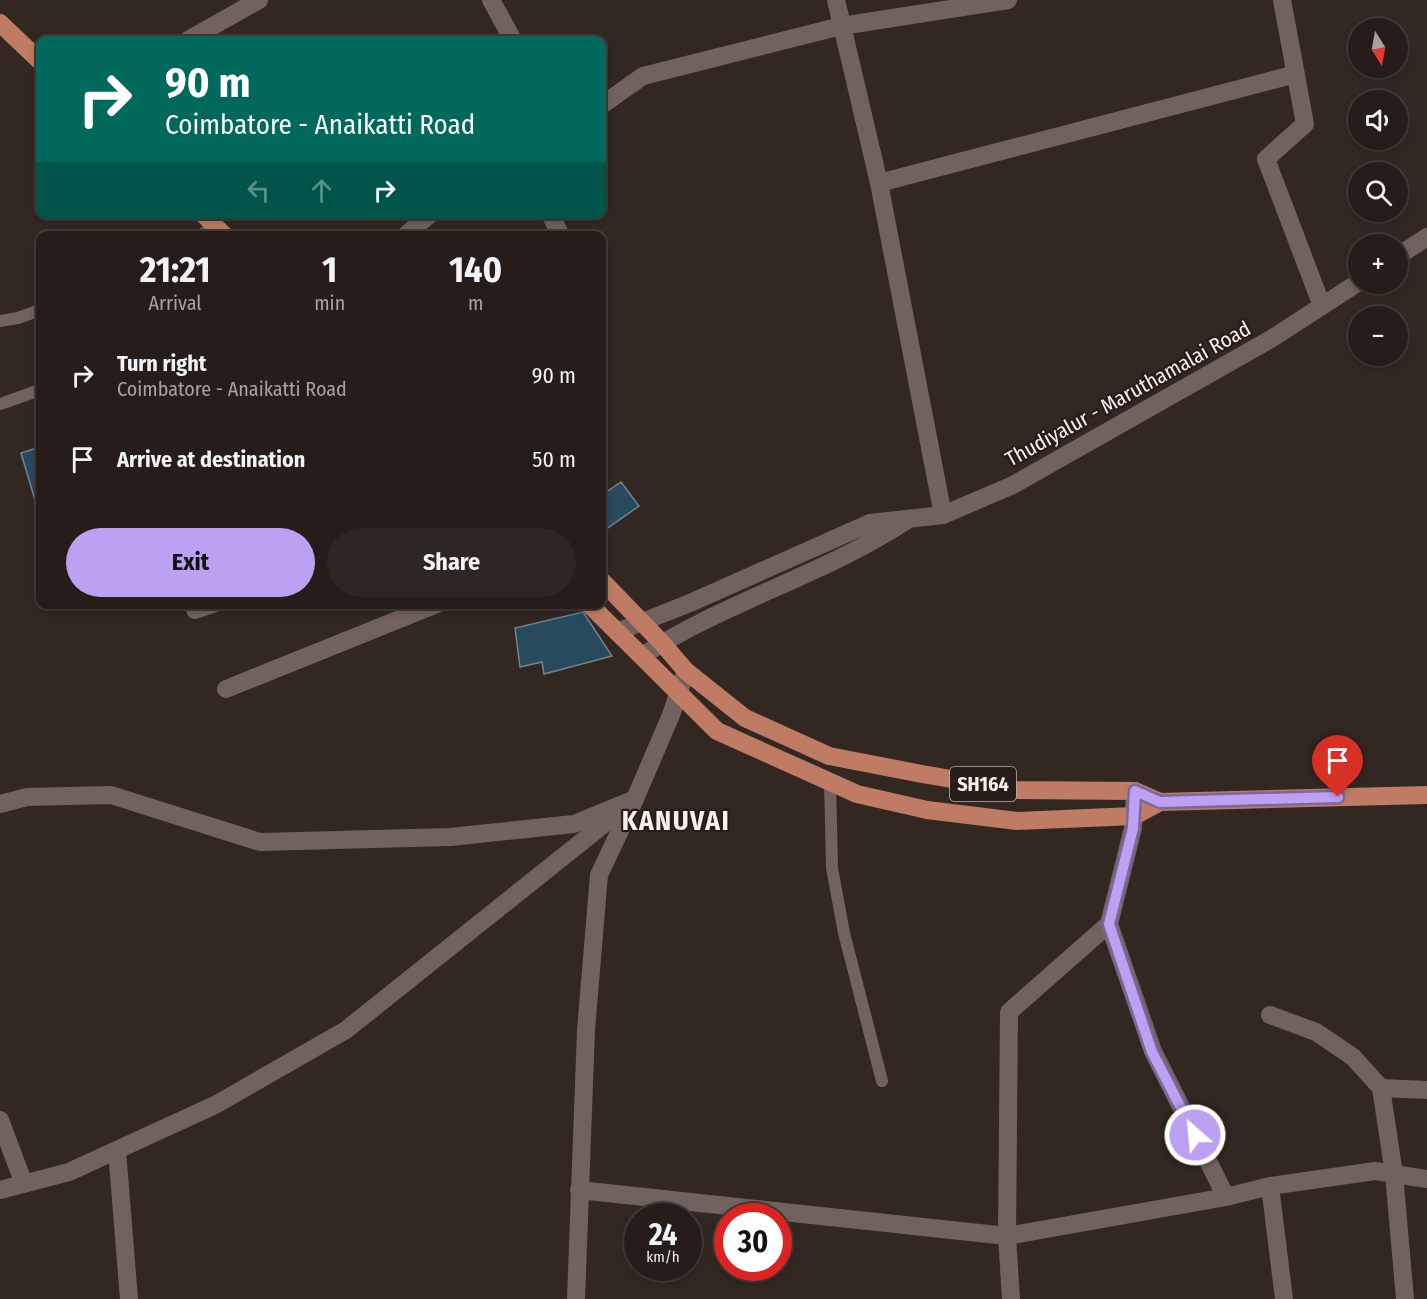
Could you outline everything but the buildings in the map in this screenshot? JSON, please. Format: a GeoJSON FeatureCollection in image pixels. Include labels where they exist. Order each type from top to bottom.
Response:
{"type":"FeatureCollection","features":[{"type":"Feature","properties":{"kind":"main road"},"geometry":{"type":"LineString","coordinates":[[0,23],[36,58]]}},
{"type":"Feature","properties":{"kind":"main road","name":"SH164"},"geometry":{"type":"LineString","coordinates":[[606,585],[686,671],[745,718],[829,756],[1016,790],[1135,791],[1160,802],[1427,795]]}},
{"type":"Feature","properties":{"kind":"main road"},"geometry":{"type":"LineString","coordinates":[[594,609],[717,731],[857,794],[927,810],[1017,821],[1134,816],[1160,802]]}},
{"type":"Feature","properties":{"kind":"main road"},"geometry":{"type":"LineString","coordinates":[[1016,790],[1017,821]]}},
{"type":"Feature","properties":{"kind":"street"},"geometry":{"type":"LineString","coordinates":[[195,36],[259,0]]}},
{"type":"Feature","properties":{"kind":"street"},"geometry":{"type":"LineString","coordinates":[[490,0],[511,36]]}},
{"type":"Feature","properties":{"kind":"street"},"geometry":{"type":"LineString","coordinates":[[836,0],[879,183],[943,515]]}},
{"type":"Feature","properties":{"kind":"street"},"geometry":{"type":"LineString","coordinates":[[606,102],[643,76],[842,26],[1008,0]]}},
{"type":"Feature","properties":{"kind":"street"},"geometry":{"type":"LineString","coordinates":[[1282,0],[1305,124],[1266,159],[1322,306]]}},
{"type":"Feature","properties":{"kind":"street"},"geometry":{"type":"LineString","coordinates":[[879,183],[1296,74]]}},
{"type":"Feature","properties":{"kind":"street"},"geometry":{"type":"LineString","coordinates":[[411,231],[424,219]]}},
{"type":"Feature","properties":{"kind":"street"},"geometry":{"type":"LineString","coordinates":[[1408,249],[1427,237]]}},
{"type":"Feature","properties":{"kind":"street","name":"Thudiyalur - Maruthamalai Road"},"geometry":{"type":"LineString","coordinates":[[617,632],[690,603],[870,523],[943,515],[1013,485],[1271,339],[1348,289]]}},
{"type":"Feature","properties":{"kind":"street","name":"Thudiyalur - Maruthamalai Road"},"geometry":{"type":"LineString","coordinates":[[642,656],[662,643],[876,541],[908,520]]}},
{"type":"Feature","properties":{"kind":"street"},"geometry":{"type":"LineString","coordinates":[[226,689],[425,609]]}},
{"type":"Feature","properties":{"kind":"street"},"geometry":{"type":"LineString","coordinates":[[576,1299],[586,1030],[599,875],[671,715],[686,671]]}},
{"type":"Feature","properties":{"kind":"street"},"geometry":{"type":"LineString","coordinates":[[1135,791],[1133,828],[1109,924],[1152,1052],[1226,1197]]}},
{"type":"Feature","properties":{"kind":"street"},"geometry":{"type":"LineString","coordinates":[[0,804],[27,797],[111,795],[260,842],[450,837],[574,824],[635,799]]}},
{"type":"Feature","properties":{"kind":"street"},"geometry":{"type":"LineString","coordinates":[[0,1190],[69,1173],[215,1105],[346,1030],[635,799]]}},
{"type":"Feature","properties":{"kind":"street"},"geometry":{"type":"LineString","coordinates":[[1011,1299],[1007,1236],[1009,1012],[1109,924]]}},
{"type":"Feature","properties":{"kind":"street"},"geometry":{"type":"LineString","coordinates":[[1270,1015],[1316,1032],[1353,1057],[1381,1088],[1394,1174],[1405,1299]]}},
{"type":"Feature","properties":{"kind":"street"},"geometry":{"type":"LineString","coordinates":[[1381,1088],[1427,1090]]}},
{"type":"Feature","properties":{"kind":"street"},"geometry":{"type":"LineString","coordinates":[[0,1120],[24,1184]]}},
{"type":"Feature","properties":{"kind":"street"},"geometry":{"type":"LineString","coordinates":[[117,1150],[129,1299]]}},
{"type":"Feature","properties":{"kind":"street"},"geometry":{"type":"LineString","coordinates":[[579,1190],[1007,1236],[1226,1197],[1270,1186],[1375,1172],[1427,1179]]}},
{"type":"Feature","properties":{"kind":"street"},"geometry":{"type":"LineString","coordinates":[[1270,1186],[1284,1299]]}},
{"type":"Feature","properties":{"kind":"lane"},"geometry":{"type":"LineString","coordinates":[[0,321],[36,311]]}},
{"type":"Feature","properties":{"kind":"lane"},"geometry":{"type":"LineString","coordinates":[[0,404],[36,391]]}},
{"type":"Feature","properties":{"kind":"lane"},"geometry":{"type":"LineString","coordinates":[[830,781],[832,858],[838,900],[844,933],[882,1081]]}},
{"type":"Feature","properties":{"kind":"district","name":"KANUVAI"},"geometry":{"type":"Point","coordinates":[676,821]}},
{"type":"Feature","properties":{"kind":"route"},"geometry":{"type":"LineString","coordinates":[[1195,1135],[1152,1052],[1109,924],[1133,828],[1135,791],[1160,802],[1338,797]]}}]}
